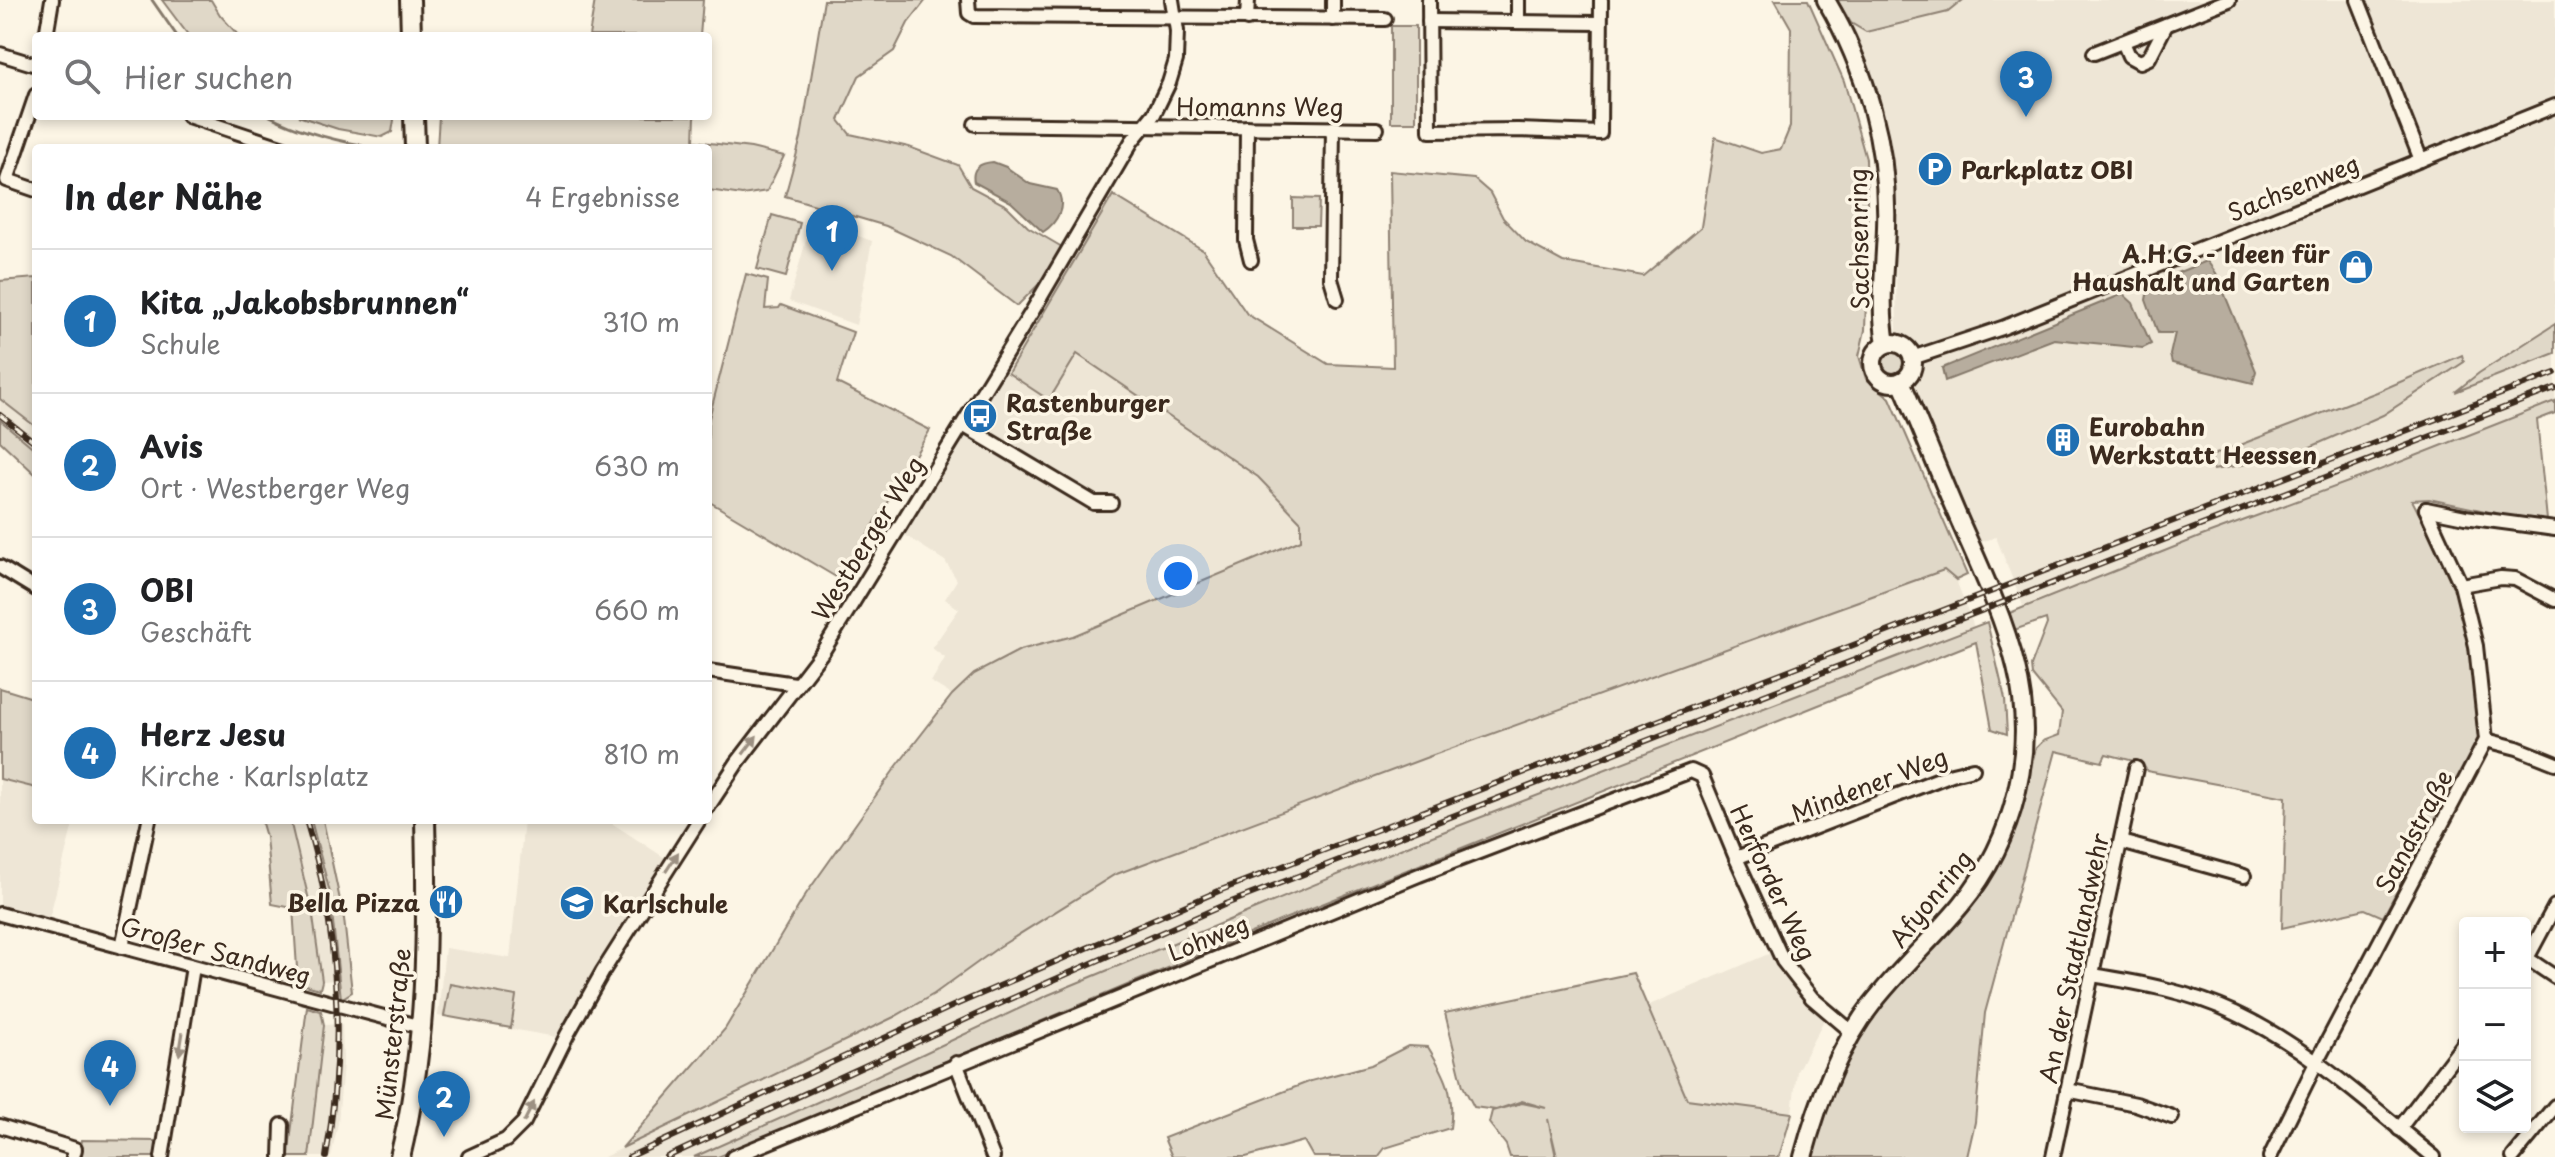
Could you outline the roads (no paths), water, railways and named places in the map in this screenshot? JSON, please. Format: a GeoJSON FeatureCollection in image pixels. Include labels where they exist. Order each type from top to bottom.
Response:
{"type":"FeatureCollection","features":[{"type":"Feature","properties":{"kind":"main road"},"geometry":{"type":"LineString","coordinates":[[410,0],[411,32]]}},
{"type":"Feature","properties":{"kind":"main road"},"geometry":{"type":"LineString","coordinates":[[414,120],[415,144]]}},
{"type":"Feature","properties":{"kind":"main road","name":"Münsterstraße"},"geometry":{"type":"LineString","coordinates":[[400,1157],[411,1104],[421,1027],[428,918],[425,824]]}},
{"type":"Feature","properties":{"kind":"street"},"geometry":{"type":"LineString","coordinates":[[47,32],[52,0]]}},
{"type":"Feature","properties":{"kind":"street"},"geometry":{"type":"LineString","coordinates":[[968,0],[967,8],[974,16],[1385,19]]}},
{"type":"Feature","properties":{"kind":"street"},"geometry":{"type":"LineString","coordinates":[[1054,0],[1054,16]]}},
{"type":"Feature","properties":{"kind":"street","name":"Westberger Weg"},"geometry":{"type":"LineString","coordinates":[[712,801],[795,684],[823,651],[1049,283],[1119,162],[1164,94],[1174,66],[1177,43],[1172,0]]}},
{"type":"Feature","properties":{"kind":"street"},"geometry":{"type":"LineString","coordinates":[[1247,19],[1248,0]]}},
{"type":"Feature","properties":{"kind":"street"},"geometry":{"type":"LineString","coordinates":[[1333,0],[1333,19]]}},
{"type":"Feature","properties":{"kind":"street"},"geometry":{"type":"LineString","coordinates":[[1429,0],[1430,131],[1600,133],[1601,0]]}},
{"type":"Feature","properties":{"kind":"street"},"geometry":{"type":"LineString","coordinates":[[1518,0],[1518,22]]}},
{"type":"Feature","properties":{"kind":"street","name":"Sachsenring"},"geometry":{"type":"LineString","coordinates":[[1826,0],[1852,49],[1872,109],[1880,146],[1887,214],[1882,311],[1886,343],[1875,354],[1874,370],[1885,381],[1901,381]]}},
{"type":"Feature","properties":{"kind":"street"},"geometry":{"type":"LineString","coordinates":[[2094,53],[2229,0]]}},
{"type":"Feature","properties":{"kind":"street"},"geometry":{"type":"LineString","coordinates":[[2358,0],[2421,160]]}},
{"type":"Feature","properties":{"kind":"street"},"geometry":{"type":"LineString","coordinates":[[1429,21],[1600,23]]}},
{"type":"Feature","properties":{"kind":"street"},"geometry":{"type":"LineString","coordinates":[[2123,42],[2129,56],[2144,61],[2149,58],[2166,25]]}},
{"type":"Feature","properties":{"kind":"street"},"geometry":{"type":"LineString","coordinates":[[0,54],[32,64]]}},
{"type":"Feature","properties":{"kind":"street"},"geometry":{"type":"LineString","coordinates":[[32,106],[4,183],[32,189]]}},
{"type":"Feature","properties":{"kind":"street","name":"Sachsenweg"},"geometry":{"type":"LineString","coordinates":[[1912,358],[2002,328],[2555,106]]}},
{"type":"Feature","properties":{"kind":"street"},"geometry":{"type":"LineString","coordinates":[[200,120],[272,144]]}},
{"type":"Feature","properties":{"kind":"street","name":"Homanns Weg"},"geometry":{"type":"LineString","coordinates":[[975,124],[1377,129]]}},
{"type":"Feature","properties":{"kind":"street"},"geometry":{"type":"LineString","coordinates":[[1247,127],[1246,240],[1251,260]]}},
{"type":"Feature","properties":{"kind":"street"},"geometry":{"type":"LineString","coordinates":[[1333,128],[1331,279],[1337,299]]}},
{"type":"Feature","properties":{"kind":"street"},"geometry":{"type":"LineString","coordinates":[[1886,343],[1903,345],[1912,358],[1911,372],[1901,381]]}},
{"type":"Feature","properties":{"kind":"street","name":"Afyonring"},"geometry":{"type":"LineString","coordinates":[[1803,1157],[1819,1105],[1852,1032],[1873,1003],[1980,880],[2008,824],[2017,794],[2024,742],[2021,695],[2008,637],[1901,381]]}},
{"type":"Feature","properties":{"kind":"street"},"geometry":{"type":"LineString","coordinates":[[963,425],[1094,503],[1111,503]]}},
{"type":"Feature","properties":{"kind":"street"},"geometry":{"type":"LineString","coordinates":[[2555,529],[2507,524],[2426,509],[2461,585],[2476,646],[2486,740],[2555,763]]}},
{"type":"Feature","properties":{"kind":"street"},"geometry":{"type":"LineString","coordinates":[[0,567],[32,587]]}},
{"type":"Feature","properties":{"kind":"street"},"geometry":{"type":"LineString","coordinates":[[2461,585],[2501,578],[2515,579],[2555,600]]}},
{"type":"Feature","properties":{"kind":"street"},"geometry":{"type":"LineString","coordinates":[[712,672],[795,684]]}},
{"type":"Feature","properties":{"kind":"street","name":"Sandstraße"},"geometry":{"type":"LineString","coordinates":[[2270,1157],[2486,740]]}},
{"type":"Feature","properties":{"kind":"street","name":"An der Stadtlandwehr"},"geometry":{"type":"LineString","coordinates":[[2053,1157],[2136,768]]}},
{"type":"Feature","properties":{"kind":"street","name":"Mindener Weg"},"geometry":{"type":"LineString","coordinates":[[1736,858],[1952,774],[1973,769]]}},
{"type":"Feature","properties":{"kind":"street","name":"Lohweg"},"geometry":{"type":"LineString","coordinates":[[733,1157],[956,1063],[1577,813],[1684,772],[1698,772],[1702,776]]}},
{"type":"Feature","properties":{"kind":"street","name":"Herforder Weg"},"geometry":{"type":"LineString","coordinates":[[1702,776],[1783,961],[1812,998],[1852,1032]]}},
{"type":"Feature","properties":{"kind":"street"},"geometry":{"type":"LineString","coordinates":[[122,947],[148,824]]}},
{"type":"Feature","properties":{"kind":"street"},"geometry":{"type":"LineString","coordinates":[[469,1157],[506,1140],[524,1122],[597,981],[696,824]]}},
{"type":"Feature","properties":{"kind":"street"},"geometry":{"type":"LineString","coordinates":[[2121,842],[2244,876]]}},
{"type":"Feature","properties":{"kind":"street"},"geometry":{"type":"LineString","coordinates":[[2531,951],[2555,906]]}},
{"type":"Feature","properties":{"kind":"street","name":"Großer Sandweg"},"geometry":{"type":"LineString","coordinates":[[0,914],[421,1027]]}},
{"type":"Feature","properties":{"kind":"street"},"geometry":{"type":"LineString","coordinates":[[2531,963],[2555,977]]}},
{"type":"Feature","properties":{"kind":"street"},"geometry":{"type":"LineString","coordinates":[[162,1157],[193,967]]}},
{"type":"Feature","properties":{"kind":"street"},"geometry":{"type":"LineString","coordinates":[[2092,975],[2171,990],[2235,1013],[2316,1063],[2434,1157]]}},
{"type":"Feature","properties":{"kind":"street"},"geometry":{"type":"LineString","coordinates":[[2399,1129],[2459,1050]]}},
{"type":"Feature","properties":{"kind":"street"},"geometry":{"type":"LineString","coordinates":[[956,1063],[993,1157]]}},
{"type":"Feature","properties":{"kind":"street"},"geometry":{"type":"LineString","coordinates":[[2067,1090],[2136,1104],[2172,1117]]}},
{"type":"Feature","properties":{"kind":"street"},"geometry":{"type":"LineString","coordinates":[[2513,1157],[2555,1106]]}},
{"type":"Feature","properties":{"kind":"street"},"geometry":{"type":"LineString","coordinates":[[281,1157],[282,1125]]}},
{"type":"Feature","properties":{"kind":"street"},"geometry":{"type":"LineString","coordinates":[[0,1126],[74,1153]]}},
{"type":"Feature","properties":{"kind":"waterway"},"geometry":{"type":"LineString","coordinates":[[152,0],[174,32]]}},
{"type":"Feature","properties":{"kind":"waterway"},"geometry":{"type":"LineString","coordinates":[[279,120],[314,134],[356,144]]}},
{"type":"Feature","properties":{"kind":"railway"},"geometry":{"type":"LineString","coordinates":[[629,1157],[953,1006],[1221,890],[2555,373]]}},
{"type":"Feature","properties":{"kind":"railway"},"geometry":{"type":"LineString","coordinates":[[667,1157],[997,1005],[1226,904],[2555,388]]}},
{"type":"Feature","properties":{"kind":"railway"},"geometry":{"type":"LineString","coordinates":[[0,415],[32,440]]}},
{"type":"Feature","properties":{"kind":"railway"},"geometry":{"type":"LineString","coordinates":[[307,824],[326,903],[336,987],[336,1073],[326,1157]]}},
{"type":"Feature","properties":{"kind":"place","name":"OBI"},"geometry":{"type":"Point","coordinates":[2026,117]}},
{"type":"Feature","properties":{"kind":"place","name":"Parkplatz OBI"},"geometry":{"type":"Point","coordinates":[1935,169]}},
{"type":"Feature","properties":{"kind":"place","name":"A.H.G. - Ideen für Haushalt und Garten"},"geometry":{"type":"Point","coordinates":[2356,267]}},
{"type":"Feature","properties":{"kind":"place","name":"Kita „Jakobsbrunnen“"},"geometry":{"type":"Point","coordinates":[832,271]}},
{"type":"Feature","properties":{"kind":"place","name":"Rastenburger Straße"},"geometry":{"type":"Point","coordinates":[980,416]}},
{"type":"Feature","properties":{"kind":"place","name":"Eurobahn Werkstatt Heessen"},"geometry":{"type":"Point","coordinates":[2063,440]}},
{"type":"Feature","properties":{"kind":"place","name":"Bella Pizza"},"geometry":{"type":"Point","coordinates":[446,902]}},
{"type":"Feature","properties":{"kind":"place","name":"Karlschule"},"geometry":{"type":"Point","coordinates":[577,903]}},
{"type":"Feature","properties":{"kind":"place","name":"Herz Jesu"},"geometry":{"type":"Point","coordinates":[110,1106]}},
{"type":"Feature","properties":{"kind":"place","name":"Avis"},"geometry":{"type":"Point","coordinates":[444,1137]}}]}
